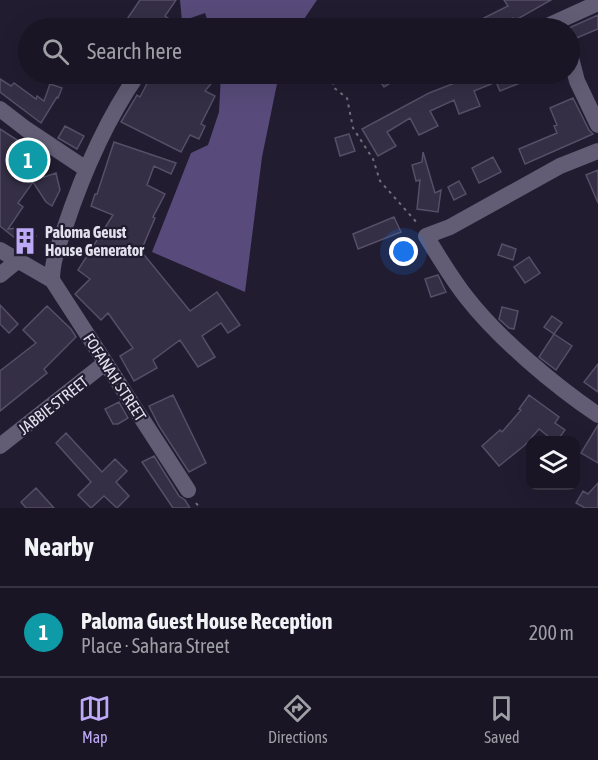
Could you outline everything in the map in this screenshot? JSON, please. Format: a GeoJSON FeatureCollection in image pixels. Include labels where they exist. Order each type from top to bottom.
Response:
{"type":"FeatureCollection","features":[{"type":"Feature","properties":{"kind":"street"},"geometry":{"type":"LineString","coordinates":[[572,18],[598,3]]}},
{"type":"Feature","properties":{"kind":"street"},"geometry":{"type":"LineString","coordinates":[[51,280],[56,254],[86,169],[132,84]]}},
{"type":"Feature","properties":{"kind":"street"},"geometry":{"type":"LineString","coordinates":[[578,84],[598,125]]}},
{"type":"Feature","properties":{"kind":"street"},"geometry":{"type":"LineString","coordinates":[[0,109],[86,169]]}},
{"type":"Feature","properties":{"kind":"street"},"geometry":{"type":"LineString","coordinates":[[598,151],[560,166],[450,227],[426,236],[444,267],[468,299],[506,340],[573,397],[598,415]]}},
{"type":"Feature","properties":{"kind":"street","name":"FOFANAH STREET"},"geometry":{"type":"LineString","coordinates":[[0,250],[51,280],[188,490]]}},
{"type":"Feature","properties":{"kind":"street"},"geometry":{"type":"LineString","coordinates":[[0,275],[17,261]]}},
{"type":"Feature","properties":{"kind":"street","name":"JABBIE STREET"},"geometry":{"type":"LineString","coordinates":[[0,446],[105,363]]}},
{"type":"Feature","properties":{"kind":"path"},"geometry":{"type":"LineString","coordinates":[[333,84],[333,87],[346,98],[353,128],[373,159],[380,181],[426,236]]}},
{"type":"Feature","properties":{"kind":"shaded area"},"geometry":{"type":"Polygon","coordinates":[[[180,0],[317,0],[305,18],[207,18],[205,13],[191,18],[182,18],[180,0]]]}},
{"type":"Feature","properties":{"kind":"shaded area"},"geometry":{"type":"Polygon","coordinates":[[[220,84],[277,84],[262,157],[245,292],[152,252],[191,153],[208,145],[219,112],[220,84]]]}},
{"type":"Feature","properties":{"kind":"building"},"geometry":{"type":"Polygon","coordinates":[[[140,0],[176,0],[165,16],[168,18],[128,18],[140,0]]]}},
{"type":"Feature","properties":{"kind":"building"},"geometry":{"type":"Polygon","coordinates":[[[504,0],[551,0],[519,18],[484,18],[508,6],[504,0]]]}},
{"type":"Feature","properties":{"kind":"building"},"geometry":{"type":"Polygon","coordinates":[[[598,15],[598,29],[580,36],[580,23],[598,15]]]}},
{"type":"Feature","properties":{"kind":"building"},"geometry":{"type":"Polygon","coordinates":[[[0,79],[11,86],[14,83],[36,99],[37,96],[44,101],[50,84],[62,88],[41,123],[0,92],[0,79]]]}},
{"type":"Feature","properties":{"kind":"building"},"geometry":{"type":"Polygon","coordinates":[[[147,84],[211,84],[205,91],[215,96],[201,124],[205,126],[199,139],[190,135],[181,152],[121,122],[137,95],[140,97],[147,84]]]}},
{"type":"Feature","properties":{"kind":"building"},"geometry":{"type":"Polygon","coordinates":[[[452,84],[491,84],[474,91],[480,106],[459,114],[454,100],[430,111],[438,126],[419,135],[410,118],[387,132],[396,146],[378,156],[362,129],[429,93],[452,84]]]}},
{"type":"Feature","properties":{"kind":"building"},"geometry":{"type":"Polygon","coordinates":[[[497,84],[518,84],[500,91],[497,84]]]}},
{"type":"Feature","properties":{"kind":"building"},"geometry":{"type":"Polygon","coordinates":[[[573,98],[593,134],[525,164],[519,149],[557,133],[554,126],[557,125],[550,108],[573,98]]]}},
{"type":"Feature","properties":{"kind":"building"},"geometry":{"type":"Polygon","coordinates":[[[65,126],[84,136],[77,149],[58,138],[65,126]]]}},
{"type":"Feature","properties":{"kind":"building"},"geometry":{"type":"Polygon","coordinates":[[[0,129],[45,158],[29,182],[56,173],[60,190],[52,206],[46,202],[33,182],[18,203],[23,207],[8,229],[26,227],[36,236],[25,246],[0,226],[0,129]]]}},
{"type":"Feature","properties":{"kind":"building"},"geometry":{"type":"Polygon","coordinates":[[[349,134],[355,151],[340,156],[335,138],[349,134]]]}},
{"type":"Feature","properties":{"kind":"building"},"geometry":{"type":"Polygon","coordinates":[[[114,142],[176,163],[171,174],[154,166],[147,185],[165,194],[153,217],[155,218],[141,251],[190,311],[217,292],[240,325],[228,333],[221,323],[202,336],[215,357],[198,367],[180,340],[153,360],[157,368],[134,381],[120,356],[133,348],[108,313],[101,320],[75,294],[90,279],[78,270],[113,215],[91,206],[114,142]]]}},
{"type":"Feature","properties":{"kind":"building"},"geometry":{"type":"Polygon","coordinates":[[[423,152],[435,193],[441,190],[438,212],[417,209],[420,180],[416,181],[412,165],[422,162],[423,152]]]}},
{"type":"Feature","properties":{"kind":"building"},"geometry":{"type":"Polygon","coordinates":[[[493,157],[501,172],[479,183],[472,168],[493,157]]]}},
{"type":"Feature","properties":{"kind":"building"},"geometry":{"type":"Polygon","coordinates":[[[598,170],[598,203],[586,175],[598,170]]]}},
{"type":"Feature","properties":{"kind":"building"},"geometry":{"type":"Polygon","coordinates":[[[459,181],[466,194],[454,200],[448,187],[459,181]]]}},
{"type":"Feature","properties":{"kind":"building"},"geometry":{"type":"Polygon","coordinates":[[[394,217],[401,232],[358,249],[353,234],[394,217]]]}},
{"type":"Feature","properties":{"kind":"building"},"geometry":{"type":"Polygon","coordinates":[[[502,244],[516,249],[513,260],[498,255],[502,244]]]}},
{"type":"Feature","properties":{"kind":"building"},"geometry":{"type":"Polygon","coordinates":[[[529,257],[540,273],[525,283],[514,267],[529,257]]]}},
{"type":"Feature","properties":{"kind":"building"},"geometry":{"type":"Polygon","coordinates":[[[438,275],[446,292],[431,297],[425,279],[438,275]]]}},
{"type":"Feature","properties":{"kind":"building"},"geometry":{"type":"Polygon","coordinates":[[[0,305],[18,324],[9,333],[0,324],[0,305]]]}},
{"type":"Feature","properties":{"kind":"building"},"geometry":{"type":"Polygon","coordinates":[[[47,306],[71,329],[76,337],[44,369],[47,373],[0,411],[0,371],[36,343],[23,330],[47,306]]]}},
{"type":"Feature","properties":{"kind":"building"},"geometry":{"type":"Polygon","coordinates":[[[502,307],[518,311],[514,329],[509,328],[499,319],[502,307]]]}},
{"type":"Feature","properties":{"kind":"building"},"geometry":{"type":"Polygon","coordinates":[[[552,316],[562,323],[554,334],[544,327],[552,316]]]}},
{"type":"Feature","properties":{"kind":"building"},"geometry":{"type":"Polygon","coordinates":[[[554,334],[572,346],[556,370],[539,357],[554,334]]]}},
{"type":"Feature","properties":{"kind":"building"},"geometry":{"type":"Polygon","coordinates":[[[598,364],[598,392],[584,382],[598,364]]]}},
{"type":"Feature","properties":{"kind":"building"},"geometry":{"type":"Polygon","coordinates":[[[173,395],[206,463],[189,472],[159,426],[149,406],[173,395]]]}},
{"type":"Feature","properties":{"kind":"building"},"geometry":{"type":"Polygon","coordinates":[[[529,395],[559,417],[555,423],[565,430],[561,436],[548,436],[539,429],[533,436],[526,436],[525,445],[499,466],[482,446],[500,430],[502,432],[521,410],[519,409],[529,395]]]}},
{"type":"Feature","properties":{"kind":"building"},"geometry":{"type":"Polygon","coordinates":[[[119,402],[128,418],[118,424],[113,424],[105,409],[119,402]]]}},
{"type":"Feature","properties":{"kind":"building"},"geometry":{"type":"Polygon","coordinates":[[[598,425],[598,463],[581,453],[598,425]]]}},
{"type":"Feature","properties":{"kind":"building"},"geometry":{"type":"Polygon","coordinates":[[[66,433],[102,472],[115,459],[127,471],[116,482],[129,496],[117,508],[104,496],[91,508],[78,495],[91,482],[56,443],[66,433]]]}},
{"type":"Feature","properties":{"kind":"building"},"geometry":{"type":"Polygon","coordinates":[[[154,456],[179,496],[190,508],[173,508],[142,462],[154,456]]]}},
{"type":"Feature","properties":{"kind":"building"},"geometry":{"type":"Polygon","coordinates":[[[598,483],[598,508],[585,508],[576,503],[583,491],[588,494],[598,483]]]}},
{"type":"Feature","properties":{"kind":"building"},"geometry":{"type":"Polygon","coordinates":[[[36,488],[54,508],[26,508],[21,502],[36,488]]]}},
{"type":"Feature","properties":{"kind":"place","name":"Paloma Guest House Reception"},"geometry":{"type":"Point","coordinates":[28,160]}},
{"type":"Feature","properties":{"kind":"place","name":"Paloma Geust House Generator"},"geometry":{"type":"Point","coordinates":[25,241]}}]}
